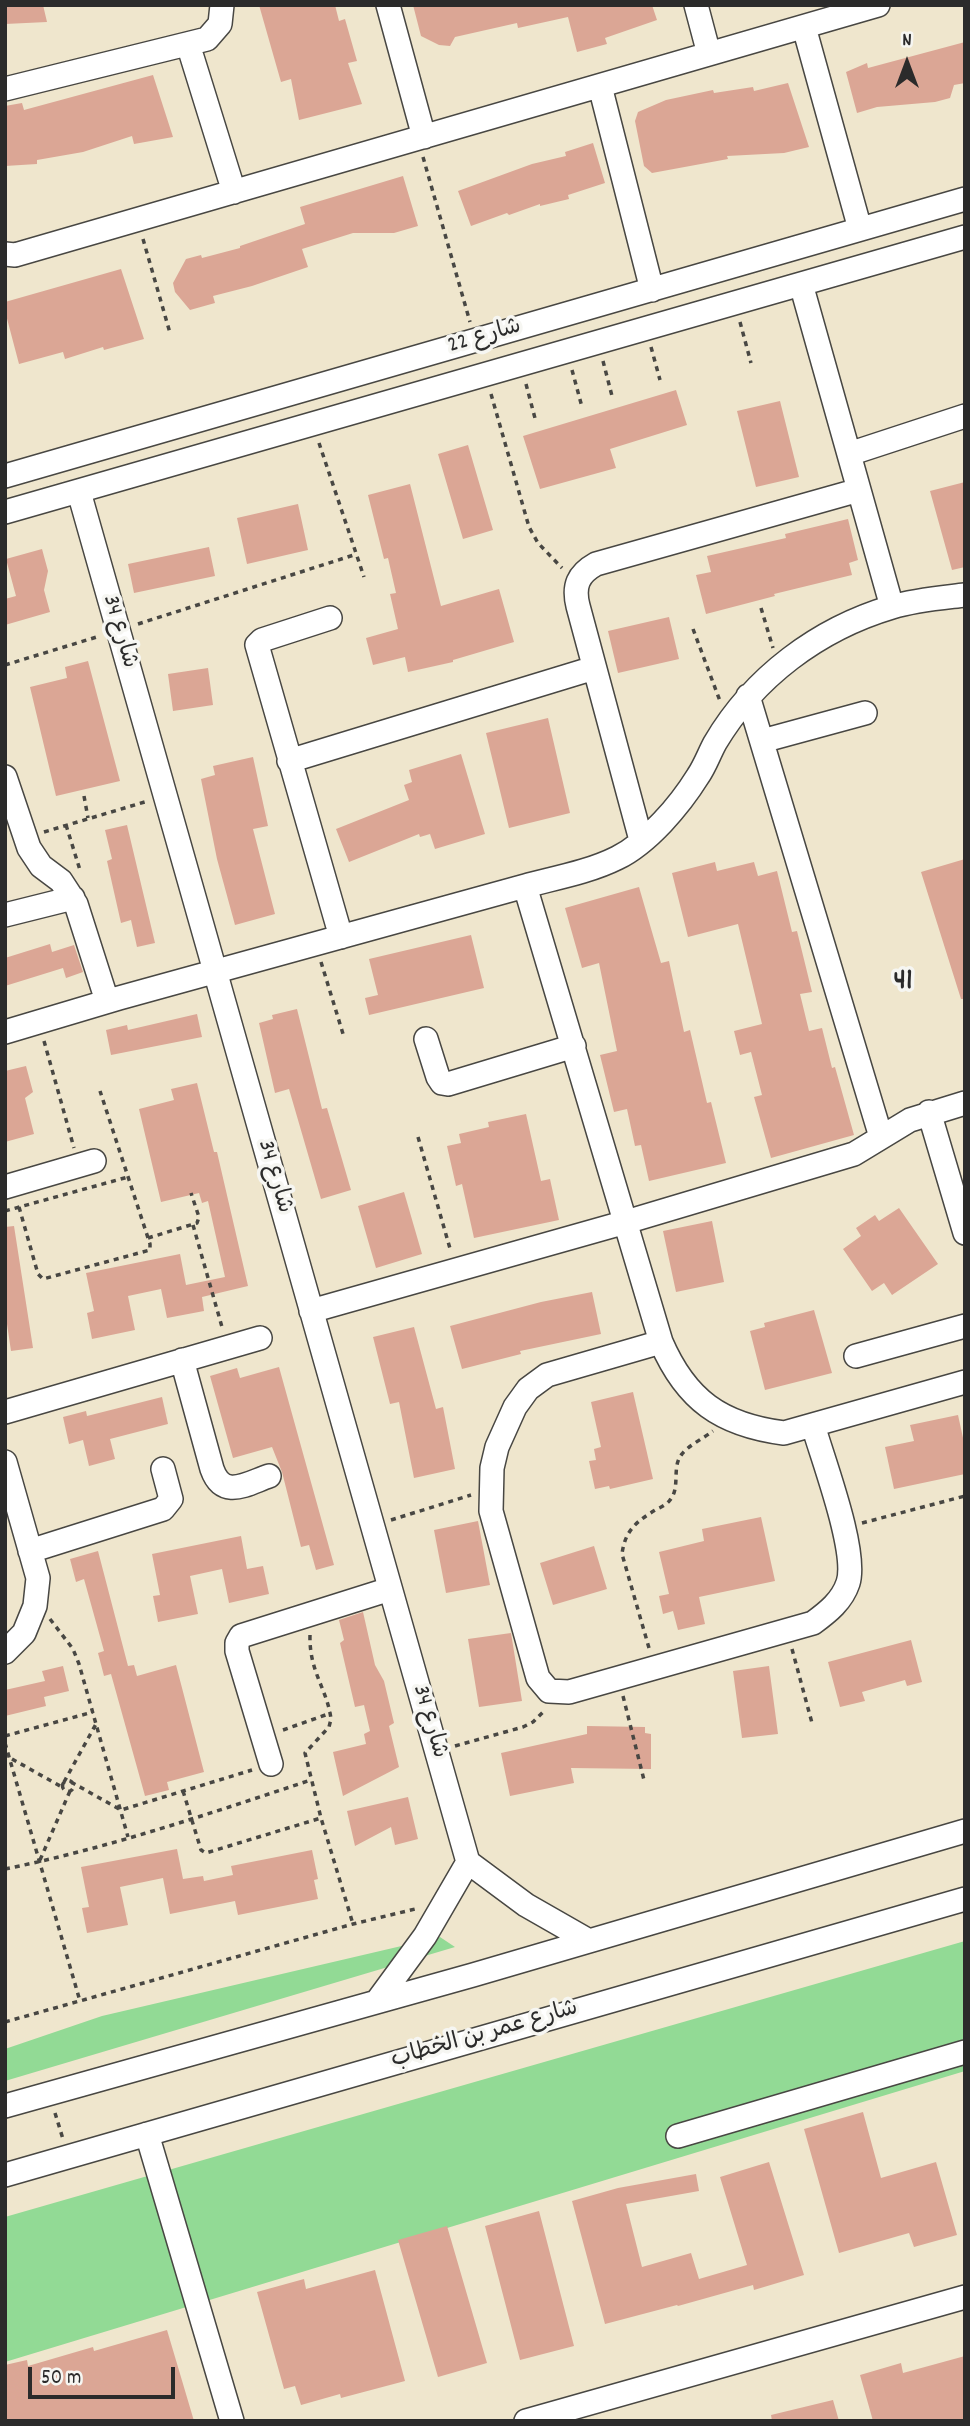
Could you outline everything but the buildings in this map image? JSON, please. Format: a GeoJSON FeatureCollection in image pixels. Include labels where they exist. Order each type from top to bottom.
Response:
{"type":"FeatureCollection","features":[{"type":"Feature","properties":{"kind":"street"},"geometry":{"type":"LineString","coordinates":[[5,89],[207,39],[220,24],[222,5]]}},
{"type":"Feature","properties":{"kind":"street"},"geometry":{"type":"LineString","coordinates":[[388,5],[421,138]]}},
{"type":"Feature","properties":{"kind":"street"},"geometry":{"type":"LineString","coordinates":[[696,5],[709,54]]}},
{"type":"Feature","properties":{"kind":"street"},"geometry":{"type":"LineString","coordinates":[[5,254],[15,255],[138,220],[878,5]]}},
{"type":"Feature","properties":{"kind":"street"},"geometry":{"type":"LineString","coordinates":[[804,27],[860,229]]}},
{"type":"Feature","properties":{"kind":"street"},"geometry":{"type":"LineString","coordinates":[[188,44],[234,192]]}},
{"type":"Feature","properties":{"kind":"street"},"geometry":{"type":"LineString","coordinates":[[600,86],[652,290]]}},
{"type":"Feature","properties":{"kind":"street","name":"شارع 22"},"geometry":{"type":"LineString","coordinates":[[5,476],[965,199]]}},
{"type":"Feature","properties":{"kind":"street","name":"شارع 22"},"geometry":{"type":"LineString","coordinates":[[5,512],[965,237]]}},
{"type":"Feature","properties":{"kind":"street"},"geometry":{"type":"LineString","coordinates":[[801,284],[892,607]]}},
{"type":"Feature","properties":{"kind":"street"},"geometry":{"type":"LineString","coordinates":[[849,453],[965,416]]}},
{"type":"Feature","properties":{"kind":"street"},"geometry":{"type":"LineString","coordinates":[[641,840],[574,593],[578,579],[585,570],[596,564],[859,490]]}},
{"type":"Feature","properties":{"kind":"street","name":"شارع 34"},"geometry":{"type":"LineString","coordinates":[[79,492],[468,1862]]}},
{"type":"Feature","properties":{"kind":"street"},"geometry":{"type":"LineString","coordinates":[[5,1032],[617,858],[641,840],[684,798],[728,722],[748,696],[778,667],[832,632],[892,607],[965,595]]}},
{"type":"Feature","properties":{"kind":"street"},"geometry":{"type":"LineString","coordinates":[[330,618],[262,640],[257,645],[341,937]]}},
{"type":"Feature","properties":{"kind":"street"},"geometry":{"type":"LineString","coordinates":[[289,761],[594,668]]}},
{"type":"Feature","properties":{"kind":"street"},"geometry":{"type":"LineString","coordinates":[[748,696],[881,1138]]}},
{"type":"Feature","properties":{"kind":"street"},"geometry":{"type":"LineString","coordinates":[[762,741],[865,713]]}},
{"type":"Feature","properties":{"kind":"street"},"geometry":{"type":"LineString","coordinates":[[5,777],[34,858],[61,881],[73,898],[107,1001]]}},
{"type":"Feature","properties":{"kind":"street"},"geometry":{"type":"LineString","coordinates":[[525,886],[661,1342],[672,1366],[687,1388],[706,1406],[728,1420],[755,1429],[784,1433],[965,1382]]}},
{"type":"Feature","properties":{"kind":"street"},"geometry":{"type":"LineString","coordinates":[[5,915],[73,898]]}},
{"type":"Feature","properties":{"kind":"street"},"geometry":{"type":"LineString","coordinates":[[426,1039],[438,1077],[442,1083],[448,1084],[573,1046]]}},
{"type":"Feature","properties":{"kind":"street"},"geometry":{"type":"LineString","coordinates":[[311,1311],[854,1154],[910,1119],[965,1103]]}},
{"type":"Feature","properties":{"kind":"street"},"geometry":{"type":"LineString","coordinates":[[929,1112],[965,1233]]}},
{"type":"Feature","properties":{"kind":"street"},"geometry":{"type":"LineString","coordinates":[[5,1187],[87,1163]]}},
{"type":"Feature","properties":{"kind":"street"},"geometry":{"type":"LineString","coordinates":[[856,1356],[965,1326]]}},
{"type":"Feature","properties":{"kind":"street"},"geometry":{"type":"LineString","coordinates":[[5,1412],[260,1338]]}},
{"type":"Feature","properties":{"kind":"street"},"geometry":{"type":"LineString","coordinates":[[661,1342],[547,1375],[528,1389],[515,1407],[497,1447],[490,1489],[491,1511],[538,1678],[549,1691],[569,1692],[813,1623],[835,1606],[849,1582],[849,1554],[844,1528],[813,1425]]}},
{"type":"Feature","properties":{"kind":"street"},"geometry":{"type":"LineString","coordinates":[[182,1360],[212,1469],[219,1482],[223,1486],[236,1487],[269,1476]]}},
{"type":"Feature","properties":{"kind":"street"},"geometry":{"type":"LineString","coordinates":[[5,1462],[38,1578],[35,1606],[24,1633],[5,1652]]}},
{"type":"Feature","properties":{"kind":"street"},"geometry":{"type":"LineString","coordinates":[[30,1551],[163,1509],[171,1499],[163,1469]]}},
{"type":"Feature","properties":{"kind":"street"},"geometry":{"type":"LineString","coordinates":[[271,1764],[239,1660],[237,1643],[242,1636],[390,1589]]}},
{"type":"Feature","properties":{"kind":"street"},"geometry":{"type":"LineString","coordinates":[[5,2106],[589,1941],[965,1830]]}},
{"type":"Feature","properties":{"kind":"street"},"geometry":{"type":"LineString","coordinates":[[378,2000],[446,1902],[468,1862],[526,1905],[589,1941]]}},
{"type":"Feature","properties":{"kind":"street","name":"شارع عمر بن الخطاب"},"geometry":{"type":"LineString","coordinates":[[5,2175],[965,1899]]}},
{"type":"Feature","properties":{"kind":"street"},"geometry":{"type":"LineString","coordinates":[[678,2136],[965,2052]]}},
{"type":"Feature","properties":{"kind":"street"},"geometry":{"type":"LineString","coordinates":[[146,2134],[232,2421]]}},
{"type":"Feature","properties":{"kind":"street"},"geometry":{"type":"LineString","coordinates":[[526,2421],[965,2297]]}},
{"type":"Feature","properties":{"kind":"path"},"geometry":{"type":"LineString","coordinates":[[421,138],[476,341]]}},
{"type":"Feature","properties":{"kind":"path"},"geometry":{"type":"LineString","coordinates":[[138,220],[170,333]]}},
{"type":"Feature","properties":{"kind":"path"},"geometry":{"type":"LineString","coordinates":[[735,303],[751,363]]}},
{"type":"Feature","properties":{"kind":"path"},"geometry":{"type":"LineString","coordinates":[[646,328],[660,380]]}},
{"type":"Feature","properties":{"kind":"path"},"geometry":{"type":"LineString","coordinates":[[598,342],[612,396]]}},
{"type":"Feature","properties":{"kind":"path"},"geometry":{"type":"LineString","coordinates":[[566,352],[582,407]]}},
{"type":"Feature","properties":{"kind":"path"},"geometry":{"type":"LineString","coordinates":[[520,365],[536,422]]}},
{"type":"Feature","properties":{"kind":"path"},"geometry":{"type":"LineString","coordinates":[[485,375],[529,527],[550,557],[578,579]]}},
{"type":"Feature","properties":{"kind":"path"},"geometry":{"type":"LineString","coordinates":[[313,424],[364,577]]}},
{"type":"Feature","properties":{"kind":"path"},"geometry":{"type":"LineString","coordinates":[[5,665],[357,554]]}},
{"type":"Feature","properties":{"kind":"path"},"geometry":{"type":"LineString","coordinates":[[761,608],[778,667]]}},
{"type":"Feature","properties":{"kind":"path"},"geometry":{"type":"LineString","coordinates":[[693,629],[728,722]]}},
{"type":"Feature","properties":{"kind":"path"},"geometry":{"type":"LineString","coordinates":[[83,796],[88,818]]}},
{"type":"Feature","properties":{"kind":"path"},"geometry":{"type":"LineString","coordinates":[[26,838],[165,796]]}},
{"type":"Feature","properties":{"kind":"path"},"geometry":{"type":"LineString","coordinates":[[316,943],[344,1037]]}},
{"type":"Feature","properties":{"kind":"path"},"geometry":{"type":"LineString","coordinates":[[38,1022],[87,1163]]}},
{"type":"Feature","properties":{"kind":"path"},"geometry":{"type":"LineString","coordinates":[[19,1207],[38,1274],[43,1279],[148,1252],[151,1247],[100,1091]]}},
{"type":"Feature","properties":{"kind":"path"},"geometry":{"type":"LineString","coordinates":[[418,1137],[456,1270]]}},
{"type":"Feature","properties":{"kind":"path"},"geometry":{"type":"LineString","coordinates":[[5,1211],[128,1177]]}},
{"type":"Feature","properties":{"kind":"path"},"geometry":{"type":"LineString","coordinates":[[148,1238],[198,1222],[191,1192]]}},
{"type":"Feature","properties":{"kind":"path"},"geometry":{"type":"LineString","coordinates":[[193,1225],[227,1347]]}},
{"type":"Feature","properties":{"kind":"path"},"geometry":{"type":"LineString","coordinates":[[654,1667],[622,1554],[624,1541],[629,1530],[638,1521],[669,1502],[676,1490],[677,1464],[682,1454],[728,1420]]}},
{"type":"Feature","properties":{"kind":"path"},"geometry":{"type":"LineString","coordinates":[[372,1526],[490,1489]]}},
{"type":"Feature","properties":{"kind":"path"},"geometry":{"type":"LineString","coordinates":[[844,1528],[965,1496]]}},
{"type":"Feature","properties":{"kind":"path"},"geometry":{"type":"LineString","coordinates":[[35,1606],[49,1618],[73,1650],[128,1837]]}},
{"type":"Feature","properties":{"kind":"path"},"geometry":{"type":"LineString","coordinates":[[312,1613],[309,1651],[331,1713],[329,1727],[304,1753],[353,1924]]}},
{"type":"Feature","properties":{"kind":"path"},"geometry":{"type":"LineString","coordinates":[[786,1630],[812,1723]]}},
{"type":"Feature","properties":{"kind":"path"},"geometry":{"type":"LineString","coordinates":[[618,1677],[645,1780]]}},
{"type":"Feature","properties":{"kind":"path"},"geometry":{"type":"LineString","coordinates":[[436,1751],[533,1722],[542,1715],[549,1691]]}},
{"type":"Feature","properties":{"kind":"path"},"geometry":{"type":"LineString","coordinates":[[5,1736],[93,1712]]}},
{"type":"Feature","properties":{"kind":"path"},"geometry":{"type":"LineString","coordinates":[[263,1737],[331,1713]]}},
{"type":"Feature","properties":{"kind":"path"},"geometry":{"type":"LineString","coordinates":[[70,1791],[65,1791],[63,1784],[96,1724]]}},
{"type":"Feature","properties":{"kind":"path"},"geometry":{"type":"LineString","coordinates":[[5,1743],[80,2001]]}},
{"type":"Feature","properties":{"kind":"path"},"geometry":{"type":"LineString","coordinates":[[10,1759],[63,1784],[71,1782],[121,1810],[271,1764]]}},
{"type":"Feature","properties":{"kind":"path"},"geometry":{"type":"LineString","coordinates":[[5,1869],[128,1837],[311,1780]]}},
{"type":"Feature","properties":{"kind":"path"},"geometry":{"type":"LineString","coordinates":[[39,1862],[73,1787],[71,1782]]}},
{"type":"Feature","properties":{"kind":"path"},"geometry":{"type":"LineString","coordinates":[[183,1790],[201,1850],[210,1853],[321,1818]]}},
{"type":"Feature","properties":{"kind":"path"},"geometry":{"type":"LineString","coordinates":[[5,2022],[353,1924],[446,1902]]}},
{"type":"Feature","properties":{"kind":"path"},"geometry":{"type":"LineString","coordinates":[[50,2094],[68,2157]]}},
{"type":"Feature","properties":{"kind":"green space"},"geometry":{"type":"Polygon","coordinates":[[[440,1937],[455,1947],[5,2081],[5,2049],[102,2016],[440,1937]]]}},
{"type":"Feature","properties":{"kind":"green space"},"geometry":{"type":"Polygon","coordinates":[[[965,1941],[965,2071],[5,2362],[5,2217],[965,1941]]]}},
{"type":"Feature","properties":{"kind":"district","name":"41"},"geometry":{"type":"Point","coordinates":[903,984]}}]}
